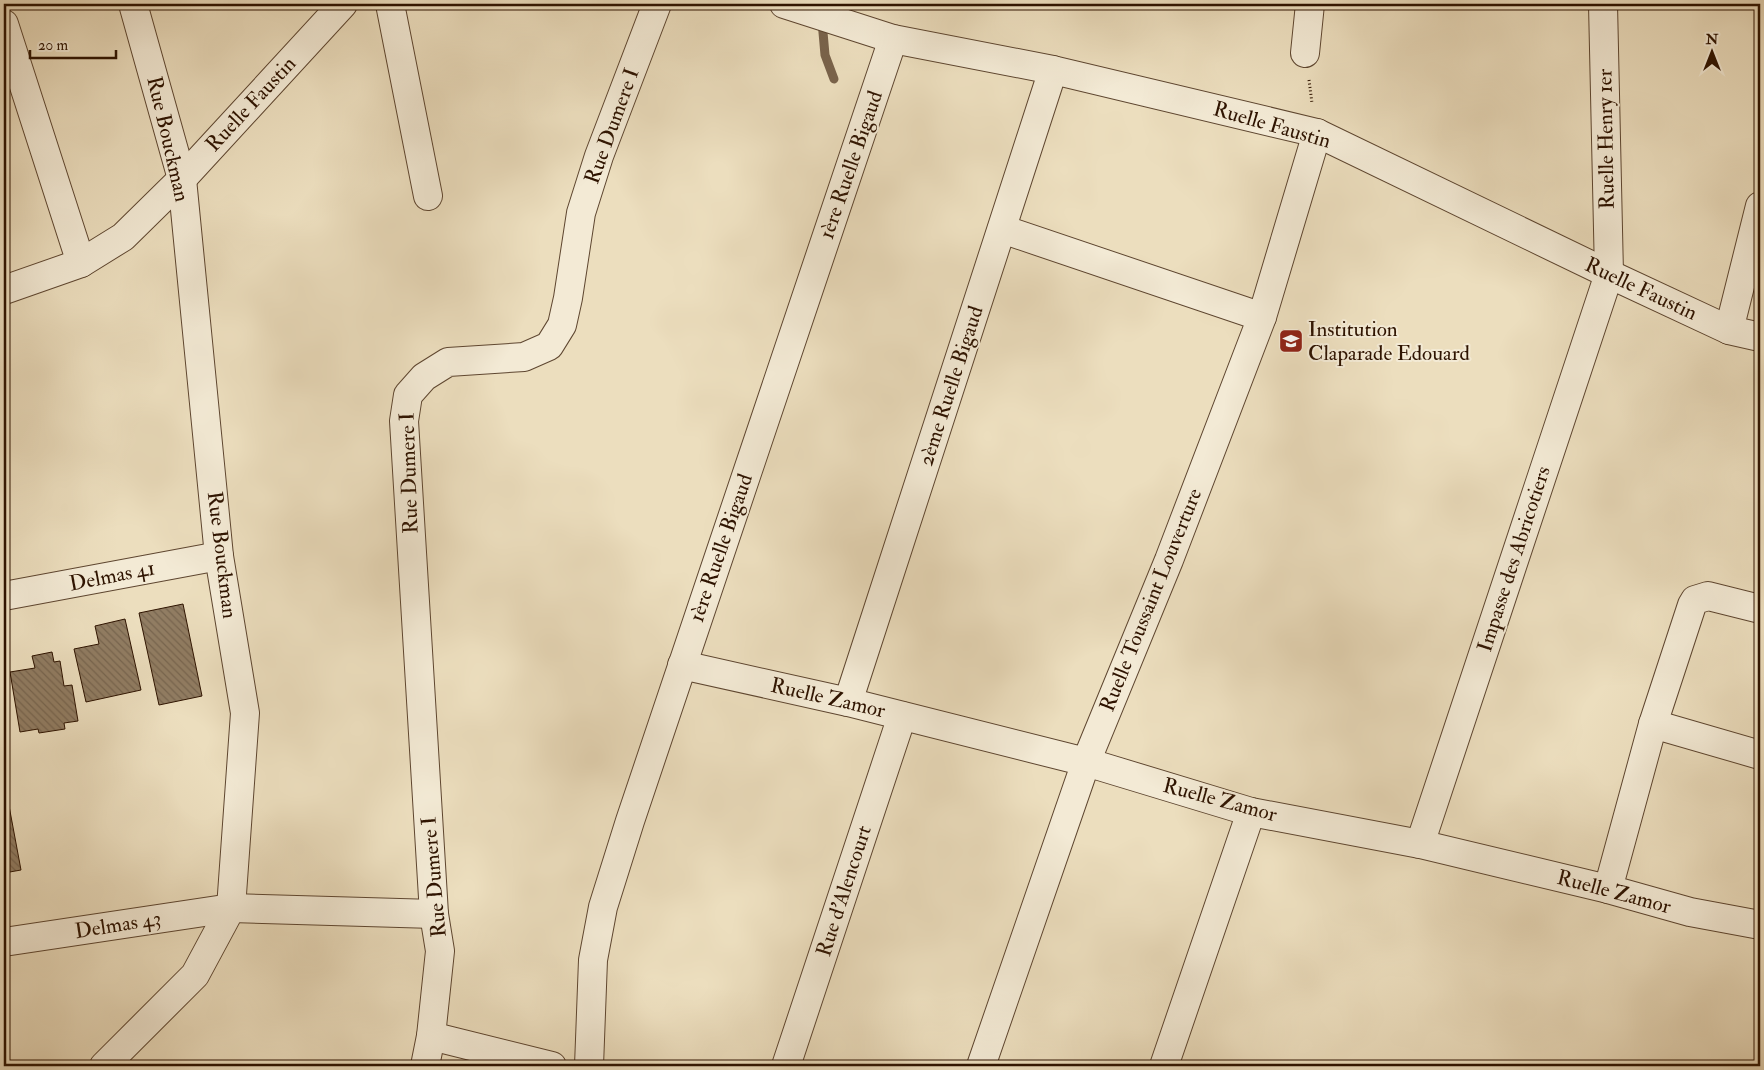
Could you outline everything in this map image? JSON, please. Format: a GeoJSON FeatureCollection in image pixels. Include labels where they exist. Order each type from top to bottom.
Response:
{"type":"FeatureCollection","features":[{"type":"Feature","properties":{"kind":"street","name":"Rue Bouckman"},"geometry":{"type":"LineString","coordinates":[[104,1066],[195,976],[231,908],[245,713],[220,556],[182,179],[133,4]]}},
{"type":"Feature","properties":{"kind":"street","name":"Ruelle Faustin"},"geometry":{"type":"LineString","coordinates":[[4,290],[81,263],[123,237],[182,179],[343,4]]}},
{"type":"Feature","properties":{"kind":"street"},"geometry":{"type":"LineString","coordinates":[[390,4],[428,196]]}},
{"type":"Feature","properties":{"kind":"street","name":"Rue Dumere I"},"geometry":{"type":"LineString","coordinates":[[425,1066],[431,1036],[440,951],[434,914],[404,421],[408,395],[424,377],[448,362],[524,357],[549,346],[562,325],[582,213],[599,156],[658,4]]}},
{"type":"Feature","properties":{"kind":"street"},"geometry":{"type":"LineString","coordinates":[[1305,53],[1310,4]]}},
{"type":"Feature","properties":{"kind":"street","name":"Ruelle Henry 1er"},"geometry":{"type":"LineString","coordinates":[[1603,4],[1609,274]]}},
{"type":"Feature","properties":{"kind":"street","name":"Ruelle Faustin"},"geometry":{"type":"LineString","coordinates":[[793,7],[893,39],[1053,70],[1317,133],[1729,330],[1760,337]]}},
{"type":"Feature","properties":{"kind":"street"},"geometry":{"type":"LineString","coordinates":[[4,24],[81,263]]}},
{"type":"Feature","properties":{"kind":"street","name":"1ère Ruelle Bigaud"},"geometry":{"type":"LineString","coordinates":[[589,1066],[593,960],[603,907],[682,665],[893,39]]}},
{"type":"Feature","properties":{"kind":"street","name":"2ème Ruelle Bigaud"},"geometry":{"type":"LineString","coordinates":[[848,702],[1053,70]]}},
{"type":"Feature","properties":{"kind":"street","name":"Ruelle Toussaint Louverture"},"geometry":{"type":"LineString","coordinates":[[981,1066],[1086,762],[1169,560],[1262,317],[1317,133]]}},
{"type":"Feature","properties":{"kind":"street"},"geometry":{"type":"LineString","coordinates":[[1729,330],[1760,206]]}},
{"type":"Feature","properties":{"kind":"street"},"geometry":{"type":"LineString","coordinates":[[1002,229],[1262,317]]}},
{"type":"Feature","properties":{"kind":"street","name":"Impasse des Abricotiers"},"geometry":{"type":"LineString","coordinates":[[1420,844],[1609,274]]}},
{"type":"Feature","properties":{"kind":"street","name":"Delmas 41"},"geometry":{"type":"LineString","coordinates":[[4,596],[220,556]]}},
{"type":"Feature","properties":{"kind":"street"},"geometry":{"type":"LineString","coordinates":[[1608,889],[1653,724],[1695,600],[1708,596],[1760,609]]}},
{"type":"Feature","properties":{"kind":"street","name":"Ruelle Zamor"},"geometry":{"type":"LineString","coordinates":[[682,665],[848,702],[1086,762],[1251,812],[1420,844],[1608,889],[1690,912],[1760,925]]}},
{"type":"Feature","properties":{"kind":"street","name":"Rue d'Alencourt"},"geometry":{"type":"LineString","coordinates":[[786,1066],[902,716]]}},
{"type":"Feature","properties":{"kind":"street"},"geometry":{"type":"LineString","coordinates":[[1653,724],[1760,755]]}},
{"type":"Feature","properties":{"kind":"street"},"geometry":{"type":"LineString","coordinates":[[1164,1066],[1251,812]]}},
{"type":"Feature","properties":{"kind":"street","name":"Delmas 43"},"geometry":{"type":"LineString","coordinates":[[4,942],[231,908],[434,914]]}},
{"type":"Feature","properties":{"kind":"street"},"geometry":{"type":"LineString","coordinates":[[431,1036],[552,1066]]}},
{"type":"Feature","properties":{"kind":"path"},"geometry":{"type":"LineString","coordinates":[[1305,53],[1317,133]]}},
{"type":"Feature","properties":{"kind":"building"},"geometry":{"type":"Polygon","coordinates":[[[183,604],[202,696],[159,705],[139,613],[183,604]]]}},
{"type":"Feature","properties":{"kind":"building"},"geometry":{"type":"Polygon","coordinates":[[[125,619],[141,690],[86,702],[74,649],[99,644],[95,626],[125,619]]]}},
{"type":"Feature","properties":{"kind":"building"},"geometry":{"type":"Polygon","coordinates":[[[52,652],[54,662],[60,661],[64,686],[72,685],[78,721],[64,723],[65,729],[39,733],[38,729],[20,732],[10,672],[35,668],[32,656],[52,652]]]}},
{"type":"Feature","properties":{"kind":"building"},"geometry":{"type":"Polygon","coordinates":[[[4,779],[21,870],[4,873],[4,779]]]}},
{"type":"Feature","properties":{"kind":"waterway"},"geometry":{"type":"LineString","coordinates":[[822,21],[825,55],[834,79]]}},
{"type":"Feature","properties":{"kind":"place","name":"Institution Claparade Edouard"},"geometry":{"type":"Point","coordinates":[1291,341]}}]}
